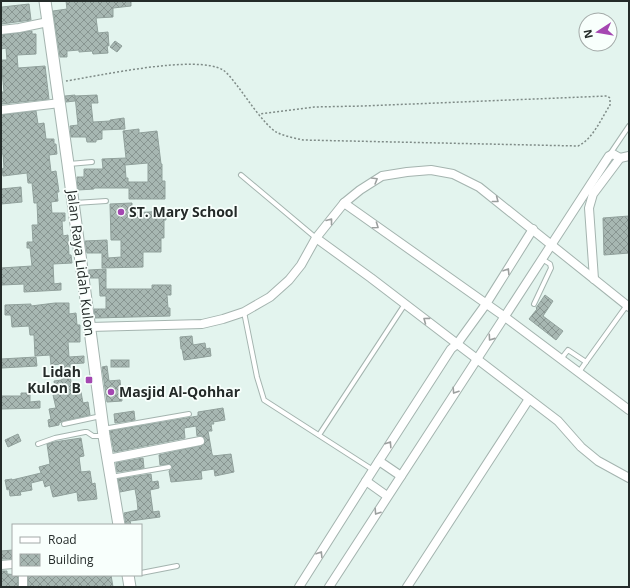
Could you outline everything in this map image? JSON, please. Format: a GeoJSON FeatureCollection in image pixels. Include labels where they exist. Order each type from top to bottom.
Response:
{"type":"FeatureCollection","features":[{"type":"Feature","properties":{"kind":"main road","name":"Jalan Raya Lidah Kulon"},"geometry":{"type":"LineString","coordinates":[[45,1],[74,203],[103,432],[119,524]]}},
{"type":"Feature","properties":{"kind":"main road"},"geometry":{"type":"LineString","coordinates":[[128,576],[130,587]]}},
{"type":"Feature","properties":{"kind":"street"},"geometry":{"type":"LineString","coordinates":[[1,30],[48,22]]}},
{"type":"Feature","properties":{"kind":"street"},"geometry":{"type":"LineString","coordinates":[[1,110],[60,103]]}},
{"type":"Feature","properties":{"kind":"street"},"geometry":{"type":"LineString","coordinates":[[329,587],[609,156],[613,154],[620,158]]}},
{"type":"Feature","properties":{"kind":"street"},"geometry":{"type":"LineString","coordinates":[[594,279],[589,208],[593,194],[620,158],[629,156]]}},
{"type":"Feature","properties":{"kind":"street"},"geometry":{"type":"LineString","coordinates":[[90,327],[202,324],[244,312],[270,297],[289,280],[301,265],[316,238],[344,203],[360,190],[382,176],[431,170],[453,174],[479,187],[628,306]]}},
{"type":"Feature","properties":{"kind":"street"},"geometry":{"type":"LineString","coordinates":[[344,203],[505,317],[629,410]]}},
{"type":"Feature","properties":{"kind":"street"},"geometry":{"type":"LineString","coordinates":[[299,587],[452,349],[486,304],[533,229]]}},
{"type":"Feature","properties":{"kind":"street"},"geometry":{"type":"LineString","coordinates":[[316,238],[371,278],[558,421],[592,456],[629,478]]}},
{"type":"Feature","properties":{"kind":"street"},"geometry":{"type":"LineString","coordinates":[[407,587],[529,399]]}},
{"type":"Feature","properties":{"kind":"street"},"geometry":{"type":"LineString","coordinates":[[108,459],[200,441]]}},
{"type":"Feature","properties":{"kind":"street"},"geometry":{"type":"LineString","coordinates":[[379,461],[401,476]]}},
{"type":"Feature","properties":{"kind":"street"},"geometry":{"type":"LineString","coordinates":[[366,481],[388,496]]}},
{"type":"Feature","properties":{"kind":"street"},"geometry":{"type":"LineString","coordinates":[[1,565],[12,564]]}},
{"type":"Feature","properties":{"kind":"street"},"geometry":{"type":"LineString","coordinates":[[23,576],[23,587]]}},
{"type":"Feature","properties":{"kind":"lane"},"geometry":{"type":"LineString","coordinates":[[609,156],[628,128]]}},
{"type":"Feature","properties":{"kind":"lane"},"geometry":{"type":"LineString","coordinates":[[68,164],[92,162]]}},
{"type":"Feature","properties":{"kind":"lane"},"geometry":{"type":"LineString","coordinates":[[241,175],[316,238]]}},
{"type":"Feature","properties":{"kind":"lane"},"geometry":{"type":"LineString","coordinates":[[74,203],[106,201]]}},
{"type":"Feature","properties":{"kind":"lane"},"geometry":{"type":"LineString","coordinates":[[534,304],[550,273],[551,268],[550,264],[542,259]]}},
{"type":"Feature","properties":{"kind":"lane"},"geometry":{"type":"LineString","coordinates":[[319,435],[405,304]]}},
{"type":"Feature","properties":{"kind":"lane"},"geometry":{"type":"LineString","coordinates":[[579,372],[628,306]]}},
{"type":"Feature","properties":{"kind":"lane"},"geometry":{"type":"LineString","coordinates":[[244,312],[257,377],[264,400],[373,470]]}},
{"type":"Feature","properties":{"kind":"lane"},"geometry":{"type":"LineString","coordinates":[[561,359],[568,350],[586,362]]}},
{"type":"Feature","properties":{"kind":"lane"},"geometry":{"type":"LineString","coordinates":[[38,444],[55,438],[85,432],[93,436],[103,432],[190,414]]}},
{"type":"Feature","properties":{"kind":"lane"},"geometry":{"type":"LineString","coordinates":[[64,424],[101,416]]}},
{"type":"Feature","properties":{"kind":"lane"},"geometry":{"type":"LineString","coordinates":[[111,477],[169,467]]}},
{"type":"Feature","properties":{"kind":"lane"},"geometry":{"type":"LineString","coordinates":[[142,573],[177,566]]}},
{"type":"Feature","properties":{"kind":"path"},"geometry":{"type":"LineString","coordinates":[[65,81],[176,64],[219,68],[228,74],[259,114],[276,131],[302,140],[578,146],[585,142],[591,135],[610,105],[610,98],[607,96],[314,107],[259,114]]}},
{"type":"Feature","properties":{"kind":"building"},"geometry":{"type":"Polygon","coordinates":[[[66,1],[131,1],[131,6],[113,8],[113,17],[96,18],[98,33],[108,32],[108,53],[93,54],[92,51],[67,51],[67,57],[60,57],[53,11],[67,9],[66,1]]]}},
{"type":"Feature","properties":{"kind":"building"},"geometry":{"type":"Polygon","coordinates":[[[29,4],[31,20],[1,24],[1,14],[3,14],[2,7],[29,4]]]}},
{"type":"Feature","properties":{"kind":"building"},"geometry":{"type":"Polygon","coordinates":[[[32,31],[32,34],[36,34],[36,54],[17,55],[18,68],[45,66],[49,99],[1,104],[1,92],[4,92],[1,60],[7,60],[6,48],[1,49],[1,35],[32,31]]]}},
{"type":"Feature","properties":{"kind":"building"},"geometry":{"type":"Polygon","coordinates":[[[115,41],[122,46],[117,52],[110,47],[115,41]]]}},
{"type":"Feature","properties":{"kind":"building"},"geometry":{"type":"Polygon","coordinates":[[[75,95],[75,101],[66,102],[65,96],[75,95]]]}},
{"type":"Feature","properties":{"kind":"building"},"geometry":{"type":"Polygon","coordinates":[[[97,95],[98,103],[91,103],[93,122],[124,118],[125,129],[102,130],[102,139],[96,140],[96,142],[87,142],[86,137],[71,137],[70,126],[78,125],[75,96],[97,95]]]}},
{"type":"Feature","properties":{"kind":"building"},"geometry":{"type":"Polygon","coordinates":[[[36,111],[38,124],[44,123],[46,139],[54,139],[54,144],[56,144],[57,154],[49,155],[51,172],[56,171],[59,192],[57,192],[58,201],[51,202],[52,213],[65,213],[65,221],[62,221],[63,236],[68,235],[69,255],[71,255],[72,263],[53,264],[54,284],[61,283],[61,290],[24,292],[24,284],[2,285],[1,268],[32,266],[30,248],[27,248],[27,242],[33,242],[32,225],[38,225],[37,203],[34,203],[32,183],[28,183],[27,173],[3,176],[3,154],[1,154],[1,115],[36,111]]]}},
{"type":"Feature","properties":{"kind":"building"},"geometry":{"type":"Polygon","coordinates":[[[139,129],[139,133],[157,131],[162,164],[162,181],[165,181],[165,199],[129,199],[129,188],[94,188],[78,190],[77,177],[84,177],[84,169],[103,169],[102,159],[126,158],[123,131],[139,129]],[[148,163],[125,165],[126,178],[128,178],[128,182],[148,182],[148,163]]]}},
{"type":"Feature","properties":{"kind":"building"},"geometry":{"type":"Polygon","coordinates":[[[21,187],[22,202],[1,204],[1,189],[21,187]]]}},
{"type":"Feature","properties":{"kind":"building"},"geometry":{"type":"Polygon","coordinates":[[[132,203],[132,213],[165,211],[166,220],[164,220],[164,238],[161,238],[161,252],[143,252],[143,267],[102,268],[102,253],[87,253],[85,241],[107,240],[108,258],[121,257],[121,240],[111,240],[110,204],[132,203]]]}},
{"type":"Feature","properties":{"kind":"building"},"geometry":{"type":"Polygon","coordinates":[[[629,216],[629,253],[604,255],[603,218],[629,216]]]}},
{"type":"Feature","properties":{"kind":"building"},"geometry":{"type":"Polygon","coordinates":[[[106,269],[106,289],[152,289],[152,285],[171,285],[171,295],[167,295],[170,316],[95,318],[94,309],[106,309],[106,296],[100,296],[99,278],[90,278],[89,270],[106,269]]]}},
{"type":"Feature","properties":{"kind":"building"},"geometry":{"type":"Polygon","coordinates":[[[545,295],[553,301],[543,316],[563,331],[556,340],[529,319],[545,295]]]}},
{"type":"Feature","properties":{"kind":"building"},"geometry":{"type":"Polygon","coordinates":[[[69,303],[69,314],[76,313],[77,325],[80,325],[80,342],[68,342],[69,357],[84,356],[84,363],[70,364],[70,375],[72,388],[80,387],[83,403],[88,402],[90,415],[63,421],[59,423],[59,425],[49,427],[48,420],[51,419],[49,409],[56,408],[53,395],[56,394],[54,381],[62,380],[61,364],[51,365],[50,355],[35,356],[34,335],[30,335],[29,326],[12,327],[11,315],[5,315],[5,305],[31,304],[31,306],[69,303]]]}},
{"type":"Feature","properties":{"kind":"building"},"geometry":{"type":"Polygon","coordinates":[[[192,336],[193,345],[205,343],[206,349],[210,348],[211,356],[184,360],[180,337],[192,336]]]}},
{"type":"Feature","properties":{"kind":"building"},"geometry":{"type":"Polygon","coordinates":[[[36,357],[37,366],[2,368],[1,359],[36,357]]]}},
{"type":"Feature","properties":{"kind":"building"},"geometry":{"type":"Polygon","coordinates":[[[111,360],[129,360],[129,367],[111,367],[111,360]]]}},
{"type":"Feature","properties":{"kind":"building","name":"Masjid Al-Qohhar"},"geometry":{"type":"Polygon","coordinates":[[[107,366],[109,381],[120,380],[122,401],[107,402],[102,367],[107,366]]]}},
{"type":"Feature","properties":{"kind":"building"},"geometry":{"type":"Polygon","coordinates":[[[21,393],[30,393],[30,402],[40,401],[40,408],[1,409],[1,396],[21,396],[21,393]]]}},
{"type":"Feature","properties":{"kind":"building"},"geometry":{"type":"Polygon","coordinates":[[[223,408],[225,420],[213,422],[214,424],[211,424],[212,431],[208,431],[213,456],[231,454],[234,472],[215,476],[214,469],[201,471],[202,479],[171,482],[169,471],[172,469],[172,466],[170,464],[160,465],[159,455],[203,445],[205,440],[202,436],[197,436],[196,426],[184,428],[185,438],[114,452],[110,431],[198,416],[198,412],[223,408]]]}},
{"type":"Feature","properties":{"kind":"building"},"geometry":{"type":"Polygon","coordinates":[[[134,411],[135,420],[115,423],[114,414],[134,411]]]}},
{"type":"Feature","properties":{"kind":"building"},"geometry":{"type":"Polygon","coordinates":[[[18,434],[21,441],[8,447],[5,440],[18,434]]]}},
{"type":"Feature","properties":{"kind":"building"},"geometry":{"type":"Polygon","coordinates":[[[81,438],[84,456],[79,457],[81,472],[90,471],[92,484],[95,483],[97,499],[78,501],[77,492],[53,497],[50,485],[45,487],[43,480],[31,483],[32,490],[20,492],[21,495],[10,496],[5,480],[12,480],[41,473],[39,467],[50,464],[47,444],[81,438]]]}},
{"type":"Feature","properties":{"kind":"building"},"geometry":{"type":"Polygon","coordinates":[[[143,458],[144,468],[117,472],[116,463],[143,458]]]}},
{"type":"Feature","properties":{"kind":"building"},"geometry":{"type":"Polygon","coordinates":[[[151,474],[152,482],[158,481],[159,488],[150,490],[153,512],[159,511],[160,517],[130,521],[131,524],[126,524],[124,513],[138,510],[137,500],[135,489],[120,492],[118,479],[151,474]]]}},
{"type":"Feature","properties":{"kind":"building"},"geometry":{"type":"Polygon","coordinates":[[[12,550],[12,559],[1,559],[1,551],[12,550]]]}},
{"type":"Feature","properties":{"kind":"building"},"geometry":{"type":"Polygon","coordinates":[[[1,571],[7,571],[7,574],[12,574],[12,576],[18,576],[18,587],[1,587],[1,571]]]}},
{"type":"Feature","properties":{"kind":"building"},"geometry":{"type":"Polygon","coordinates":[[[28,576],[111,576],[113,587],[28,587],[28,576]]]}},
{"type":"Feature","properties":{"kind":"place","name":"ST. Mary School"},"geometry":{"type":"Point","coordinates":[121,212]}},
{"type":"Feature","properties":{"kind":"place","name":"Lidah Kulon B"},"geometry":{"type":"Point","coordinates":[89,380]}},
{"type":"Feature","properties":{"kind":"place","name":"Masjid Al-Qohhar"},"geometry":{"type":"Point","coordinates":[111,392]}}]}
